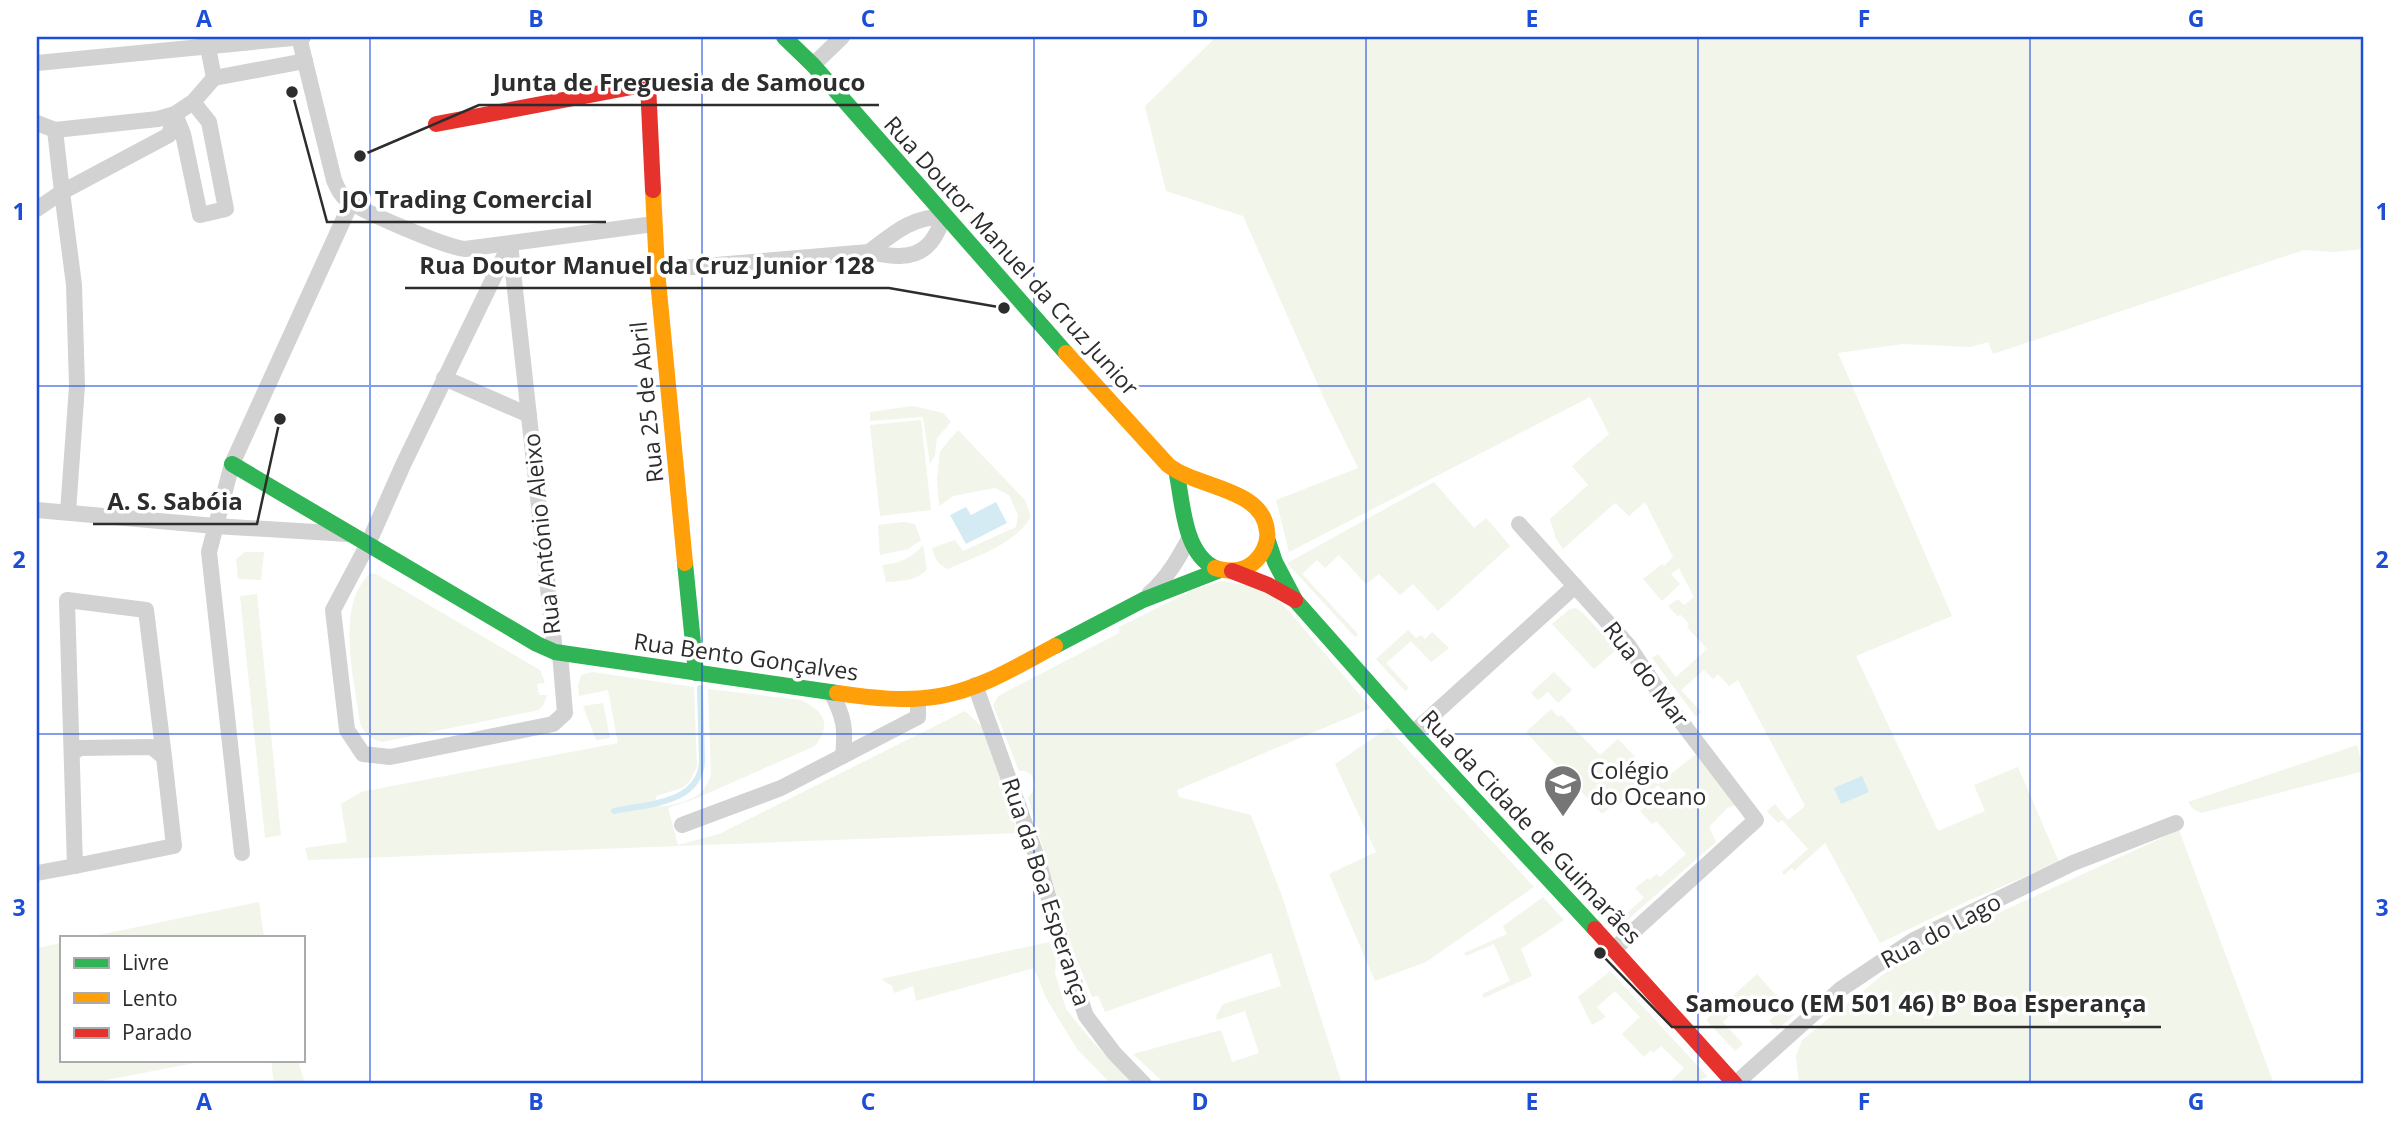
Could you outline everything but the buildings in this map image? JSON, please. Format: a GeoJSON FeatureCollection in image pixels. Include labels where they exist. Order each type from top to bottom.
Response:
{"type":"FeatureCollection","features":[{"type":"Feature","properties":{"kind":"street"},"geometry":{"type":"LineString","coordinates":[[37,63],[207,41],[301,37],[337,190],[351,203],[454,247],[510,244],[654,224]]}},
{"type":"Feature","properties":{"kind":"street","name":"Rua Doutor Manuel da Cruz Junior"},"geometry":{"type":"LineString","coordinates":[[784,37],[813,65],[1015,297],[1177,475]]}},
{"type":"Feature","properties":{"kind":"street"},"geometry":{"type":"LineString","coordinates":[[813,65],[842,37]]}},
{"type":"Feature","properties":{"kind":"street"},"geometry":{"type":"LineString","coordinates":[[207,41],[214,78]]}},
{"type":"Feature","properties":{"kind":"street"},"geometry":{"type":"LineString","coordinates":[[37,123],[55,130],[158,119],[174,114],[193,102],[214,78],[306,61]]}},
{"type":"Feature","properties":{"kind":"street","name":"Rua 25 de Abril"},"geometry":{"type":"LineString","coordinates":[[436,124],[648,84],[657,270],[696,673]]}},
{"type":"Feature","properties":{"kind":"street"},"geometry":{"type":"LineString","coordinates":[[174,114],[183,134],[200,215],[226,209],[209,122],[193,102]]}},
{"type":"Feature","properties":{"kind":"street"},"geometry":{"type":"LineString","coordinates":[[37,209],[62,192],[169,135],[174,114]]}},
{"type":"Feature","properties":{"kind":"street"},"geometry":{"type":"LineString","coordinates":[[55,130],[74,285],[77,386],[68,512]]}},
{"type":"Feature","properties":{"kind":"street"},"geometry":{"type":"LineString","coordinates":[[242,853],[209,552],[232,464],[351,203]]}},
{"type":"Feature","properties":{"kind":"street"},"geometry":{"type":"LineString","coordinates":[[657,270],[869,252],[905,256],[930,244],[945,216],[926,216],[910,223],[869,252]]}},
{"type":"Feature","properties":{"kind":"street"},"geometry":{"type":"LineString","coordinates":[[368,544],[444,377],[510,244]]}},
{"type":"Feature","properties":{"kind":"street","name":"Rua António Aleixo"},"geometry":{"type":"LineString","coordinates":[[368,544],[333,610],[347,730],[363,754],[390,757],[552,724],[565,713],[510,244]]}},
{"type":"Feature","properties":{"kind":"street"},"geometry":{"type":"LineString","coordinates":[[444,377],[529,415]]}},
{"type":"Feature","properties":{"kind":"street","name":"Rua Bento Gonçalves"},"geometry":{"type":"LineString","coordinates":[[232,464],[537,644],[558,653],[871,698],[918,699],[943,696],[992,679],[1143,600],[1226,571]]}},
{"type":"Feature","properties":{"kind":"street"},"geometry":{"type":"LineString","coordinates":[[1177,475],[1241,495],[1260,508],[1266,517],[1268,541],[1275,562],[1295,600]]}},
{"type":"Feature","properties":{"kind":"street"},"geometry":{"type":"LineString","coordinates":[[1177,475],[1193,548],[1200,558],[1209,566],[1268,585],[1295,600]]}},
{"type":"Feature","properties":{"kind":"street"},"geometry":{"type":"LineString","coordinates":[[1143,600],[1163,582],[1174,567],[1190,534],[1192,519],[1202,504],[1217,495],[1229,493]]}},
{"type":"Feature","properties":{"kind":"street","name":"Rua Bento Gonçalves"},"geometry":{"type":"LineString","coordinates":[[37,510],[352,535]]}},
{"type":"Feature","properties":{"kind":"street"},"geometry":{"type":"LineString","coordinates":[[1413,733],[1576,586],[1519,524]]}},
{"type":"Feature","properties":{"kind":"street"},"geometry":{"type":"LineString","coordinates":[[1226,571],[1251,565],[1259,558],[1268,541]]}},
{"type":"Feature","properties":{"kind":"street","name":"Rua do Mar"},"geometry":{"type":"LineString","coordinates":[[1576,586],[1628,645],[1663,698],[1756,820],[1614,949]]}},
{"type":"Feature","properties":{"kind":"street"},"geometry":{"type":"LineString","coordinates":[[37,873],[75,866],[174,846],[146,610],[67,600],[75,866]]}},
{"type":"Feature","properties":{"kind":"street","name":"Rua da Cidade de Guimarães"},"geometry":{"type":"LineString","coordinates":[[1295,600],[1413,733],[1614,949],[1730,1083]]}},
{"type":"Feature","properties":{"kind":"street","name":"Rua da Boa Esperança"},"geometry":{"type":"LineString","coordinates":[[975,685],[1039,863],[1061,943],[1086,1016],[1114,1053],[1144,1084]]}},
{"type":"Feature","properties":{"kind":"street"},"geometry":{"type":"LineString","coordinates":[[831,692],[841,711],[846,730],[843,756]]}},
{"type":"Feature","properties":{"kind":"street"},"geometry":{"type":"LineString","coordinates":[[682,825],[780,788],[918,717],[918,699]]}},
{"type":"Feature","properties":{"kind":"street"},"geometry":{"type":"LineString","coordinates":[[72,753],[80,748],[152,747],[163,757]]}},
{"type":"Feature","properties":{"kind":"street","name":"Rua do Lago"},"geometry":{"type":"LineString","coordinates":[[1730,1083],[1841,989],[1914,940],[2073,863],[2176,823]]}},
{"type":"Feature","properties":{"kind":"shaded area"},"geometry":{"type":"Polygon","coordinates":[[[1216,37],[2364,37],[2364,249],[2334,252],[2304,250],[1993,354],[1988,342],[1971,347],[1903,344],[1838,353],[1952,616],[1856,656],[1938,831],[1985,811],[1974,785],[2018,767],[2059,862],[1880,943],[1825,843],[1794,871],[1792,868],[1784,875],[1782,872],[1808,849],[1782,820],[1778,823],[1767,811],[1775,804],[1788,820],[1805,806],[1738,680],[1729,686],[1718,674],[1713,679],[1704,670],[1681,690],[1701,712],[1696,717],[1652,658],[1658,654],[1676,677],[1707,649],[1687,627],[1689,624],[1681,615],[1677,616],[1668,606],[1678,599],[1684,605],[1694,597],[1679,568],[1671,574],[1680,584],[1662,601],[1643,579],[1673,557],[1645,502],[1629,516],[1615,503],[1563,549],[1556,539],[1550,519],[1588,485],[1572,466],[1609,434],[1590,397],[1289,552],[1276,500],[1358,468],[1326,403],[1243,216],[1166,191],[1145,106],[1216,37]]]}},
{"type":"Feature","properties":{"kind":"shaded area"},"geometry":{"type":"Polygon","coordinates":[[[913,406],[943,413],[951,422],[937,438],[935,455],[930,464],[923,417],[870,421],[870,412],[913,406]]]}},
{"type":"Feature","properties":{"kind":"shaded area"},"geometry":{"type":"Polygon","coordinates":[[[921,420],[931,510],[880,516],[870,425],[921,420]]]}},
{"type":"Feature","properties":{"kind":"shaded area"},"geometry":{"type":"Polygon","coordinates":[[[958,430],[1025,500],[1031,517],[1024,527],[1005,542],[948,569],[937,561],[932,548],[955,540],[963,551],[1016,527],[1018,515],[1009,495],[995,488],[953,496],[939,506],[937,479],[940,451],[958,430]]]}},
{"type":"Feature","properties":{"kind":"shaded area"},"geometry":{"type":"Polygon","coordinates":[[[1434,482],[1474,528],[1486,518],[1510,546],[1438,611],[1413,584],[1400,595],[1379,574],[1366,584],[1339,555],[1325,568],[1317,560],[1302,574],[1358,634],[1355,637],[1287,563],[1434,482]]]}},
{"type":"Feature","properties":{"kind":"shaded area"},"geometry":{"type":"Polygon","coordinates":[[[903,522],[915,524],[921,540],[908,549],[880,555],[878,525],[903,522]]]}},
{"type":"Feature","properties":{"kind":"shaded area"},"geometry":{"type":"Polygon","coordinates":[[[923,545],[927,569],[923,573],[908,580],[886,582],[882,565],[905,560],[923,545]]]}},
{"type":"Feature","properties":{"kind":"shaded area"},"geometry":{"type":"Polygon","coordinates":[[[245,552],[264,552],[261,580],[238,579],[236,559],[245,552]]]}},
{"type":"Feature","properties":{"kind":"shaded area"},"geometry":{"type":"Polygon","coordinates":[[[371,573],[540,670],[545,683],[537,684],[539,695],[547,695],[544,704],[539,710],[382,742],[368,736],[360,723],[352,666],[350,623],[353,604],[360,587],[371,573]]]}},
{"type":"Feature","properties":{"kind":"shaded area"},"geometry":{"type":"Polygon","coordinates":[[[1223,581],[1268,590],[1371,708],[1177,790],[1179,797],[1251,815],[1282,896],[1342,1084],[1165,1084],[1133,1054],[1221,1030],[1232,1062],[1259,1053],[1245,1011],[1217,1020],[1216,1016],[1223,1004],[1281,986],[1271,953],[1105,1012],[1098,996],[1092,997],[1072,948],[1028,797],[1034,789],[1031,774],[1019,771],[993,705],[998,696],[1119,633],[1119,627],[1195,589],[1223,581]]]}},
{"type":"Feature","properties":{"kind":"shaded area"},"geometry":{"type":"Polygon","coordinates":[[[257,594],[281,835],[265,838],[240,596],[257,594]]]}},
{"type":"Feature","properties":{"kind":"shaded area"},"geometry":{"type":"Polygon","coordinates":[[[1576,608],[1616,650],[1594,669],[1552,624],[1570,609],[1576,608]]]}},
{"type":"Feature","properties":{"kind":"shaded area"},"geometry":{"type":"Polygon","coordinates":[[[1408,630],[1416,638],[1421,635],[1425,639],[1432,632],[1449,648],[1431,662],[1411,641],[1386,663],[1409,688],[1405,691],[1376,659],[1408,630]]]}},
{"type":"Feature","properties":{"kind":"shaded area"},"geometry":{"type":"Polygon","coordinates":[[[592,672],[694,687],[697,767],[689,782],[682,788],[656,796],[656,806],[683,802],[698,795],[710,778],[708,689],[801,700],[815,709],[823,719],[823,731],[815,746],[697,798],[668,808],[678,845],[719,834],[965,711],[983,728],[1018,833],[308,860],[305,848],[347,842],[341,804],[361,792],[618,743],[608,690],[579,696],[581,675],[592,672]]]}},
{"type":"Feature","properties":{"kind":"shaded area"},"geometry":{"type":"Polygon","coordinates":[[[1554,672],[1572,690],[1558,703],[1548,692],[1538,700],[1531,693],[1554,672]]]}},
{"type":"Feature","properties":{"kind":"shaded area"},"geometry":{"type":"Polygon","coordinates":[[[603,703],[610,738],[596,740],[583,706],[603,703]]]}},
{"type":"Feature","properties":{"kind":"shaded area"},"geometry":{"type":"Polygon","coordinates":[[[1551,709],[1558,717],[1561,715],[1600,755],[1618,739],[1635,757],[1627,765],[1639,778],[1646,772],[1658,784],[1695,755],[1698,756],[1736,805],[1727,808],[1709,827],[1716,842],[1626,921],[1615,920],[1600,904],[1604,900],[1621,918],[1644,898],[1635,888],[1656,874],[1660,877],[1686,854],[1656,821],[1652,824],[1640,811],[1663,791],[1658,785],[1640,801],[1632,793],[1602,814],[1526,732],[1551,709]]]}},
{"type":"Feature","properties":{"kind":"shaded area"},"geometry":{"type":"Polygon","coordinates":[[[1388,728],[1534,887],[1426,962],[1375,981],[1329,874],[1376,852],[1335,764],[1388,728]]]}},
{"type":"Feature","properties":{"kind":"shaded area"},"geometry":{"type":"Polygon","coordinates":[[[2357,745],[2364,771],[2201,813],[2188,802],[2357,745]]]}},
{"type":"Feature","properties":{"kind":"shaded area"},"geometry":{"type":"Polygon","coordinates":[[[2179,830],[2274,1084],[1799,1084],[1796,1056],[1802,1040],[1894,966],[1946,937],[2179,830]]]}},
{"type":"Feature","properties":{"kind":"shaded area"},"geometry":{"type":"Polygon","coordinates":[[[1543,897],[1564,920],[1521,949],[1532,976],[1484,998],[1482,994],[1510,981],[1494,944],[1466,956],[1464,953],[1507,934],[1503,926],[1543,897]]]}},
{"type":"Feature","properties":{"kind":"shaded area"},"geometry":{"type":"Polygon","coordinates":[[[259,902],[264,936],[94,936],[259,902]]]}},
{"type":"Feature","properties":{"kind":"shaded area"},"geometry":{"type":"Polygon","coordinates":[[[1049,942],[1056,958],[1055,973],[1066,1009],[1133,1084],[1111,1084],[1077,1049],[1046,998],[1034,968],[916,1001],[913,986],[894,993],[892,986],[881,979],[1049,942]]]}},
{"type":"Feature","properties":{"kind":"shaded area"},"geometry":{"type":"Polygon","coordinates":[[[60,943],[60,1062],[200,1062],[86,1084],[37,1084],[37,948],[60,943]]]}},
{"type":"Feature","properties":{"kind":"shaded area"},"geometry":{"type":"Polygon","coordinates":[[[1610,971],[1708,1077],[1689,1084],[1668,1084],[1684,1068],[1661,1046],[1644,1057],[1622,1034],[1640,1017],[1615,991],[1597,1007],[1606,1017],[1592,1025],[1578,997],[1610,971]]]}},
{"type":"Feature","properties":{"kind":"shaded area"},"geometry":{"type":"Polygon","coordinates":[[[1757,974],[1794,1015],[1777,1030],[1769,1021],[1774,1016],[1752,994],[1723,1022],[1743,1044],[1735,1051],[1706,1020],[1757,974]]]}},
{"type":"Feature","properties":{"kind":"shaded area"},"geometry":{"type":"Polygon","coordinates":[[[271,1062],[299,1062],[305,1084],[274,1084],[271,1062]]]}},
{"type":"Feature","properties":{"kind":"water"},"geometry":{"type":"Polygon","coordinates":[[[996,502],[1007,523],[966,544],[950,515],[966,507],[971,515],[996,502]]]}},
{"type":"Feature","properties":{"kind":"water"},"geometry":{"type":"Polygon","coordinates":[[[1862,776],[1869,792],[1841,804],[1834,788],[1862,776]]]}},
{"type":"Feature","properties":{"kind":"waterway"},"geometry":{"type":"LineString","coordinates":[[614,811],[669,800],[682,794],[699,776],[702,762],[700,688]]}},
{"type":"Feature","properties":{"kind":"traffic: fast"},"geometry":{"type":"LineString","coordinates":[[784,37],[813,65],[1066,353]]}},
{"type":"Feature","properties":{"kind":"traffic: fast"},"geometry":{"type":"LineString","coordinates":[[232,464],[537,644],[555,652],[837,693]]}},
{"type":"Feature","properties":{"kind":"traffic: fast"},"geometry":{"type":"LineString","coordinates":[[1177,475],[1183,514],[1191,540],[1205,561],[1215,568]]}},
{"type":"Feature","properties":{"kind":"traffic: fast"},"geometry":{"type":"LineString","coordinates":[[1268,541],[1275,562],[1295,600],[1413,733],[1595,929]]}},
{"type":"Feature","properties":{"kind":"traffic: fast"},"geometry":{"type":"LineString","coordinates":[[685,563],[696,673]]}},
{"type":"Feature","properties":{"kind":"traffic: fast"},"geometry":{"type":"LineString","coordinates":[[1055,646],[1143,600],[1220,570]]}},
{"type":"Feature","properties":{"kind":"traffic: slow"},"geometry":{"type":"LineString","coordinates":[[653,190],[657,270],[685,563]]}},
{"type":"Feature","properties":{"kind":"traffic: slow"},"geometry":{"type":"LineString","coordinates":[[1066,353],[1168,465],[1242,498],[1254,506],[1263,517],[1267,540],[1256,561],[1239,570],[1215,568]]}},
{"type":"Feature","properties":{"kind":"traffic: slow"},"geometry":{"type":"LineString","coordinates":[[837,693],[901,699],[955,693],[985,682],[1055,646]]}},
{"type":"Feature","properties":{"kind":"traffic: jam"},"geometry":{"type":"LineString","coordinates":[[436,124],[648,84],[653,190]]}},
{"type":"Feature","properties":{"kind":"traffic: jam"},"geometry":{"type":"LineString","coordinates":[[1232,571],[1268,585],[1295,600]]}},
{"type":"Feature","properties":{"kind":"traffic: jam"},"geometry":{"type":"LineString","coordinates":[[1595,929],[1735,1084]]}},
{"type":"Feature","properties":{"kind":"place","name":"JO Trading Comercial"},"geometry":{"type":"Point","coordinates":[292,92]}},
{"type":"Feature","properties":{"kind":"place","name":"Junta de Freguesia de Samouco"},"geometry":{"type":"Point","coordinates":[360,156]}},
{"type":"Feature","properties":{"kind":"place","name":"Rua Doutor Manuel da Cruz Junior 128"},"geometry":{"type":"Point","coordinates":[1004,308]}},
{"type":"Feature","properties":{"kind":"place","name":"A. S. Sabóia"},"geometry":{"type":"Point","coordinates":[280,419]}},
{"type":"Feature","properties":{"kind":"place","name":"Colégio do Oceano"},"geometry":{"type":"Point","coordinates":[1563,818]}},
{"type":"Feature","properties":{"kind":"place","name":"Samouco (EM 501 46) Bº Boa Esperança"},"geometry":{"type":"Point","coordinates":[1600,953]}}]}
